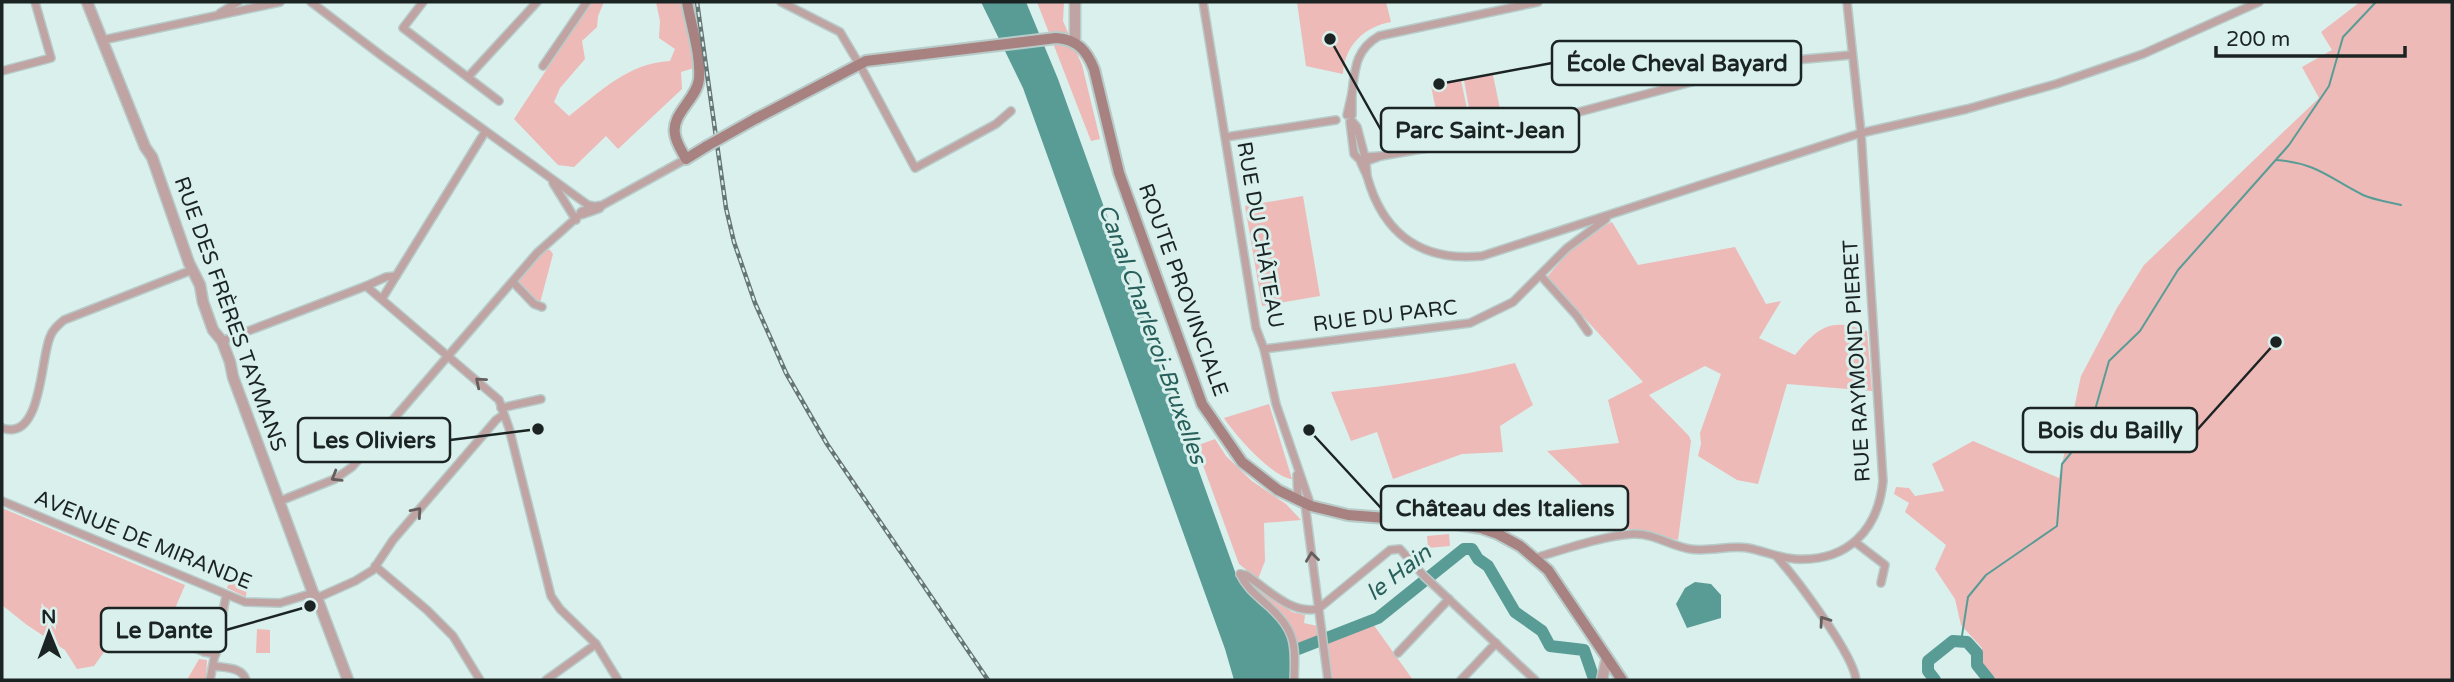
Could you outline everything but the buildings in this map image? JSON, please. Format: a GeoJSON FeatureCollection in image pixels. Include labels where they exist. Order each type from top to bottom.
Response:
{"type":"FeatureCollection","features":[{"type":"Feature","properties":{"kind":"main road"},"geometry":{"type":"LineString","coordinates":[[687,2],[699,73],[694,97],[674,128],[675,137],[686,159],[859,63],[1056,38],[1075,43]]}},
{"type":"Feature","properties":{"kind":"main road","name":"ROUTE PROVINCIALE"},"geometry":{"type":"LineString","coordinates":[[1075,43],[1089,56],[1119,173],[1202,404],[1242,462],[1278,490],[1305,503],[1348,514],[1481,528],[1520,546],[1548,570],[1622,680]]}},
{"type":"Feature","properties":{"kind":"street"},"geometry":{"type":"LineString","coordinates":[[2,71],[51,58],[35,2]]}},
{"type":"Feature","properties":{"kind":"street","name":"RUE DES FRÈRES TAYMANS"},"geometry":{"type":"LineString","coordinates":[[87,2],[145,147],[152,158],[192,270],[200,285],[203,302],[214,330],[222,341],[233,377],[348,680]]}},
{"type":"Feature","properties":{"kind":"street"},"geometry":{"type":"LineString","coordinates":[[217,15],[238,2]]}},
{"type":"Feature","properties":{"kind":"street"},"geometry":{"type":"LineString","coordinates":[[103,40],[280,2]]}},
{"type":"Feature","properties":{"kind":"street"},"geometry":{"type":"LineString","coordinates":[[311,2],[548,176],[586,211]]}},
{"type":"Feature","properties":{"kind":"street"},"geometry":{"type":"LineString","coordinates":[[423,2],[403,28],[499,102]]}},
{"type":"Feature","properties":{"kind":"street"},"geometry":{"type":"LineString","coordinates":[[468,77],[537,2]]}},
{"type":"Feature","properties":{"kind":"street"},"geometry":{"type":"LineString","coordinates":[[542,65],[587,2]]}},
{"type":"Feature","properties":{"kind":"street"},"geometry":{"type":"LineString","coordinates":[[781,2],[840,32],[915,168],[996,124],[1011,111]]}},
{"type":"Feature","properties":{"kind":"street"},"geometry":{"type":"LineString","coordinates":[[1075,2],[1075,43]]}},
{"type":"Feature","properties":{"kind":"street","name":"RUE DU CHÂTEAU"},"geometry":{"type":"LineString","coordinates":[[1203,2],[1256,328],[1305,503],[1328,680]]}},
{"type":"Feature","properties":{"kind":"street","name":"RUE DU PARC"},"geometry":{"type":"LineString","coordinates":[[1538,2],[1379,36],[1359,54],[1353,71],[1349,118],[1354,154],[1364,160],[1377,207],[1387,223],[1419,248],[1465,257],[1482,256],[1861,133],[1967,109],[2056,84],[2143,54],[2259,2]]}},
{"type":"Feature","properties":{"kind":"street","name":"RUE RAYMOND PIERET"},"geometry":{"type":"LineString","coordinates":[[1535,558],[1632,534],[1651,535],[1689,549],[1746,548],[1777,556],[1812,559],[1831,555],[1855,542],[1869,527],[1878,510],[1883,481],[1861,133],[1851,55],[1848,2]]}},
{"type":"Feature","properties":{"kind":"street"},"geometry":{"type":"LineString","coordinates":[[1364,160],[1474,140],[1699,80],[1783,61],[1851,55]]}},
{"type":"Feature","properties":{"kind":"street"},"geometry":{"type":"LineString","coordinates":[[1226,137],[1349,118]]}},
{"type":"Feature","properties":{"kind":"street"},"geometry":{"type":"LineString","coordinates":[[382,299],[485,132]]}},
{"type":"Feature","properties":{"kind":"street"},"geometry":{"type":"LineString","coordinates":[[280,501],[345,473],[388,427],[544,245],[586,211],[686,159]]}},
{"type":"Feature","properties":{"kind":"street"},"geometry":{"type":"LineString","coordinates":[[548,176],[563,196],[586,211]]}},
{"type":"Feature","properties":{"kind":"street","name":"RUE DU PARC"},"geometry":{"type":"LineString","coordinates":[[1264,349],[1470,323],[1513,302],[1567,248],[1609,216]]}},
{"type":"Feature","properties":{"kind":"street"},"geometry":{"type":"LineString","coordinates":[[1558,232],[1567,248]]}},
{"type":"Feature","properties":{"kind":"street"},"geometry":{"type":"LineString","coordinates":[[2,428],[11,431],[21,428],[29,421],[43,374],[50,336],[64,320],[192,270]]}},
{"type":"Feature","properties":{"kind":"street"},"geometry":{"type":"LineString","coordinates":[[222,341],[386,277],[396,276]]}},
{"type":"Feature","properties":{"kind":"street"},"geometry":{"type":"LineString","coordinates":[[1541,276],[1588,332]]}},
{"type":"Feature","properties":{"kind":"street"},"geometry":{"type":"LineString","coordinates":[[513,282],[534,304],[542,307]]}},
{"type":"Feature","properties":{"kind":"street"},"geometry":{"type":"LineString","coordinates":[[366,286],[497,397],[509,428],[549,591],[556,605],[596,644],[618,680]]}},
{"type":"Feature","properties":{"kind":"street"},"geometry":{"type":"LineString","coordinates":[[480,680],[453,636],[375,566],[393,540],[502,411],[541,399]]}},
{"type":"Feature","properties":{"kind":"street","name":"RUE DU CHÂTEAU"},"geometry":{"type":"LineString","coordinates":[[1297,471],[1305,503]]}},
{"type":"Feature","properties":{"kind":"street","name":"AVENUE DE MIRANDE"},"geometry":{"type":"LineString","coordinates":[[2,501],[245,602],[272,604],[315,595],[355,581],[375,566]]}},
{"type":"Feature","properties":{"kind":"street"},"geometry":{"type":"LineString","coordinates":[[1855,542],[1885,565],[1881,583]]}},
{"type":"Feature","properties":{"kind":"street"},"geometry":{"type":"LineString","coordinates":[[1294,680],[1295,650],[1283,618],[1247,587],[1240,574],[1247,575],[1296,610],[1318,609],[1390,550],[1400,549],[1431,583],[1535,680]]}},
{"type":"Feature","properties":{"kind":"street"},"geometry":{"type":"LineString","coordinates":[[1777,556],[1844,649],[1854,667],[1856,680]]}},
{"type":"Feature","properties":{"kind":"street"},"geometry":{"type":"LineString","coordinates":[[210,680],[226,596]]}},
{"type":"Feature","properties":{"kind":"street"},"geometry":{"type":"LineString","coordinates":[[1398,653],[1449,599]]}},
{"type":"Feature","properties":{"kind":"street"},"geometry":{"type":"LineString","coordinates":[[134,621],[204,652],[216,654]]}},
{"type":"Feature","properties":{"kind":"street"},"geometry":{"type":"LineString","coordinates":[[1461,680],[1496,643]]}},
{"type":"Feature","properties":{"kind":"street"},"geometry":{"type":"LineString","coordinates":[[546,680],[596,644]]}},
{"type":"Feature","properties":{"kind":"street"},"geometry":{"type":"LineString","coordinates":[[1602,680],[1607,659]]}},
{"type":"Feature","properties":{"kind":"street"},"geometry":{"type":"LineString","coordinates":[[214,666],[239,670],[246,680]]}},
{"type":"Feature","properties":{"kind":"shaded area"},"geometry":{"type":"Polygon","coordinates":[[[591,2],[604,2],[597,27],[582,41],[585,59],[560,88],[554,102],[569,116],[615,80],[641,67],[670,61],[675,49],[659,38],[660,21],[656,2],[683,2],[694,68],[681,72],[682,89],[618,149],[606,136],[574,167],[558,165],[514,119],[591,2]]]}},
{"type":"Feature","properties":{"kind":"shaded area"},"geometry":{"type":"Polygon","coordinates":[[[1037,2],[1064,2],[1063,21],[1082,65],[1100,139],[1091,141],[1037,2]]]}},
{"type":"Feature","properties":{"kind":"shaded area"},"geometry":{"type":"Polygon","coordinates":[[[1297,2],[1386,2],[1391,22],[1373,28],[1358,39],[1347,55],[1343,74],[1306,66],[1297,2]]]}},
{"type":"Feature","properties":{"kind":"shaded area"},"geometry":{"type":"Polygon","coordinates":[[[2360,2],[2452,2],[2452,680],[1995,680],[1982,665],[1982,648],[1961,625],[1955,599],[1935,569],[1946,545],[1905,512],[1909,503],[1894,494],[1896,487],[1909,488],[1915,496],[1944,491],[1932,464],[1973,441],[2059,478],[2081,376],[2117,308],[2144,265],[2319,98],[2302,67],[2332,50],[2321,32],[2360,2]]]}},
{"type":"Feature","properties":{"kind":"shaded area"},"geometry":{"type":"Polygon","coordinates":[[[1493,75],[1500,109],[1470,114],[1464,80],[1493,75]]]}},
{"type":"Feature","properties":{"kind":"shaded area"},"geometry":{"type":"Polygon","coordinates":[[[1461,80],[1468,114],[1438,120],[1431,86],[1461,80]]]}},
{"type":"Feature","properties":{"kind":"shaded area"},"geometry":{"type":"Polygon","coordinates":[[[1303,196],[1320,296],[1262,306],[1245,206],[1303,196]]]}},
{"type":"Feature","properties":{"kind":"shaded area"},"geometry":{"type":"Polygon","coordinates":[[[1612,222],[1638,265],[1735,247],[1766,304],[1781,301],[1759,338],[1795,355],[1811,337],[1826,327],[1844,325],[1867,331],[1872,391],[1787,384],[1758,484],[1737,480],[1698,456],[1700,433],[1721,374],[1705,366],[1649,395],[1691,441],[1678,540],[1628,529],[1547,451],[1619,443],[1608,400],[1643,382],[1547,277],[1576,245],[1612,222]]]}},
{"type":"Feature","properties":{"kind":"shaded area"},"geometry":{"type":"Polygon","coordinates":[[[544,249],[553,254],[540,303],[536,302],[518,280],[544,249]]]}},
{"type":"Feature","properties":{"kind":"shaded area"},"geometry":{"type":"Polygon","coordinates":[[[1515,363],[1533,405],[1500,426],[1503,452],[1462,454],[1393,479],[1377,432],[1351,441],[1331,392],[1446,377],[1515,363]]]}},
{"type":"Feature","properties":{"kind":"shaded area"},"geometry":{"type":"Polygon","coordinates":[[[1269,404],[1292,479],[1284,477],[1265,463],[1224,418],[1269,404]]]}},
{"type":"Feature","properties":{"kind":"shaded area"},"geometry":{"type":"Polygon","coordinates":[[[1215,439],[1226,456],[1252,481],[1286,504],[1301,520],[1264,523],[1265,561],[1258,579],[1239,564],[1196,446],[1215,439]]]}},
{"type":"Feature","properties":{"kind":"shaded area"},"geometry":{"type":"Polygon","coordinates":[[[2,508],[185,585],[168,625],[125,609],[107,648],[94,666],[77,669],[65,650],[2,605],[2,508]]]}},
{"type":"Feature","properties":{"kind":"shaded area"},"geometry":{"type":"Polygon","coordinates":[[[1449,534],[1450,546],[1428,548],[1427,536],[1449,534]]]}},
{"type":"Feature","properties":{"kind":"shaded area"},"geometry":{"type":"Polygon","coordinates":[[[231,576],[247,585],[246,597],[227,588],[231,576]]]}},
{"type":"Feature","properties":{"kind":"shaded area"},"geometry":{"type":"Polygon","coordinates":[[[1249,580],[1292,612],[1305,615],[1304,623],[1317,626],[1320,637],[1297,643],[1284,615],[1249,585],[1249,580]]]}},
{"type":"Feature","properties":{"kind":"shaded area"},"geometry":{"type":"Polygon","coordinates":[[[1373,624],[1413,680],[1332,680],[1328,643],[1373,624]]]}},
{"type":"Feature","properties":{"kind":"shaded area"},"geometry":{"type":"Polygon","coordinates":[[[257,629],[270,630],[270,653],[256,653],[257,629]]]}},
{"type":"Feature","properties":{"kind":"shaded area"},"geometry":{"type":"Polygon","coordinates":[[[199,659],[207,660],[206,680],[187,680],[199,659]]]}},
{"type":"Feature","properties":{"kind":"water"},"geometry":{"type":"Polygon","coordinates":[[[981,2],[1026,2],[1058,79],[1238,580],[1250,594],[1274,613],[1285,628],[1291,653],[1291,680],[1234,680],[1023,88],[981,2]]]}},
{"type":"Feature","properties":{"kind":"water"},"geometry":{"type":"Polygon","coordinates":[[[1695,582],[1711,584],[1721,595],[1721,618],[1687,628],[1676,604],[1685,588],[1695,582]]]}},
{"type":"Feature","properties":{"kind":"waterway"},"geometry":{"type":"LineString","coordinates":[[1961,642],[1968,597],[1986,575],[2057,526],[2062,464],[2089,431],[2109,361],[2140,331],[2178,270],[2289,145],[2329,86],[2343,37],[2376,2]]}},
{"type":"Feature","properties":{"kind":"waterway"},"geometry":{"type":"LineString","coordinates":[[2276,160],[2302,164],[2363,195],[2401,205]]}},
{"type":"Feature","properties":{"kind":"waterway","name":"le Hain"},"geometry":{"type":"LineString","coordinates":[[1283,655],[1378,618],[1464,549],[1472,549],[1478,559],[1488,566],[1515,612],[1542,631],[1550,646],[1584,650],[1593,676]]}},
{"type":"Feature","properties":{"kind":"waterway","name":"le Hain"},"geometry":{"type":"LineString","coordinates":[[1935,680],[1928,671],[1928,661],[1953,641],[1967,642],[1977,653],[1977,665],[1989,680]]}},
{"type":"Feature","properties":{"kind":"railway"},"geometry":{"type":"LineString","coordinates":[[697,2],[726,208],[734,242],[755,303],[786,373],[827,444],[988,680]]}},
{"type":"Feature","properties":{"kind":"place","name":"Parc Saint-Jean"},"geometry":{"type":"Point","coordinates":[1330,39]}},
{"type":"Feature","properties":{"kind":"place","name":"École Cheval Bayard"},"geometry":{"type":"Point","coordinates":[1439,84]}},
{"type":"Feature","properties":{"kind":"place","name":"Bois du Bailly"},"geometry":{"type":"Point","coordinates":[2276,342]}},
{"type":"Feature","properties":{"kind":"place","name":"Les Oliviers"},"geometry":{"type":"Point","coordinates":[538,429]}},
{"type":"Feature","properties":{"kind":"place","name":"Château des Italiens"},"geometry":{"type":"Point","coordinates":[1309,430]}},
{"type":"Feature","properties":{"kind":"place","name":"Le Dante"},"geometry":{"type":"Point","coordinates":[310,606]}},
{"type":"Feature","properties":{"kind":"water label","name":"Canal Charleroi-Bruxelles"},"geometry":{"type":"Point","coordinates":[1152,334]}}]}
